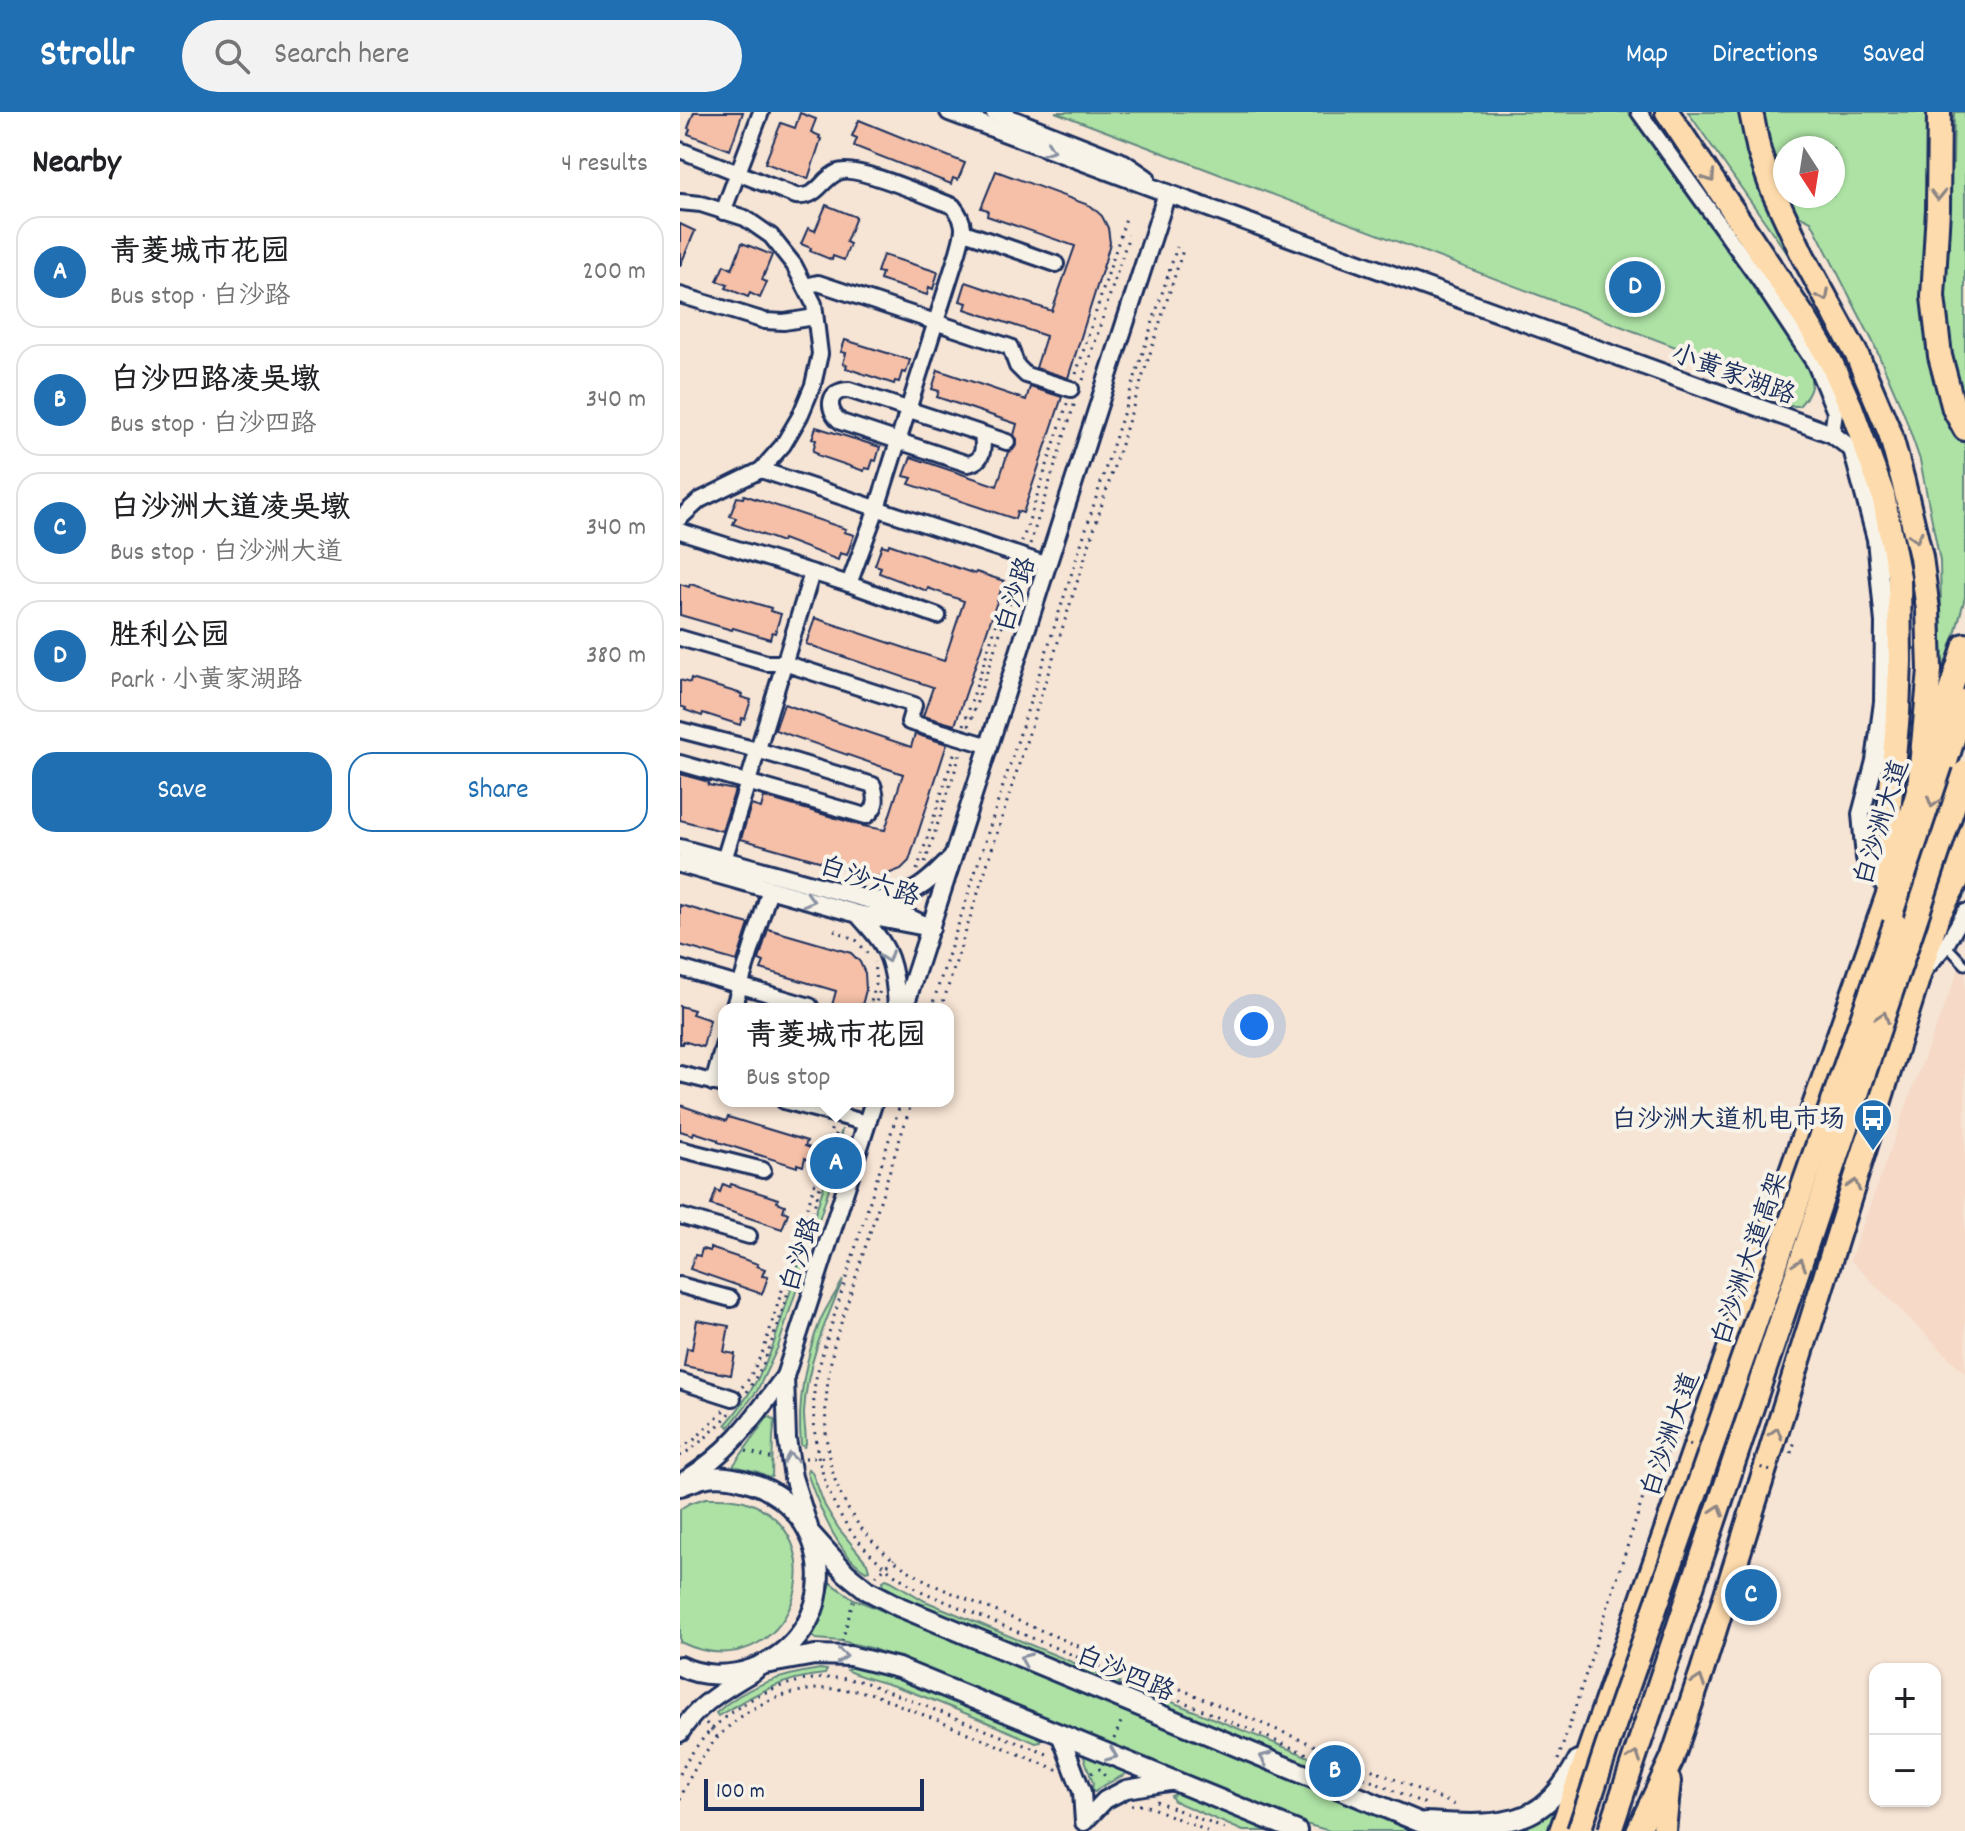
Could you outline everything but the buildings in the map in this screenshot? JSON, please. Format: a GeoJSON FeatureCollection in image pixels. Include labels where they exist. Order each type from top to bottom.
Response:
{"type":"FeatureCollection","features":[{"type":"Feature","properties":{"kind":"main road"},"geometry":{"type":"LineString","coordinates":[[1667,112],[1831,362],[1883,495],[1899,577],[1900,661],[1890,801],[1889,891]]}},
{"type":"Feature","properties":{"kind":"main road"},"geometry":{"type":"LineString","coordinates":[[1751,112],[1759,151],[1772,189],[1857,355],[1890,433],[1921,557],[1928,610],[1930,670],[1919,788]]}},
{"type":"Feature","properties":{"kind":"main road"},"geometry":{"type":"LineString","coordinates":[[1939,115],[1933,297],[1940,356],[1954,409],[1965,429]]}},
{"type":"Feature","properties":{"kind":"main road","name":"白沙洲大道"},"geometry":{"type":"LineString","coordinates":[[1561,1831],[1889,891],[1965,645]]}},
{"type":"Feature","properties":{"kind":"main road","name":"白沙洲大道高架"},"geometry":{"type":"LineString","coordinates":[[1579,1831],[1895,924],[1965,701]]}},
{"type":"Feature","properties":{"kind":"main road","name":"白沙洲大道高架"},"geometry":{"type":"LineString","coordinates":[[1610,1831],[1965,772]]}},
{"type":"Feature","properties":{"kind":"main road"},"geometry":{"type":"LineString","coordinates":[[1638,1831],[1672,1759],[1707,1656],[1965,828]]}},
{"type":"Feature","properties":{"kind":"main road"},"geometry":{"type":"LineString","coordinates":[[1938,916],[1965,866]]}},
{"type":"Feature","properties":{"kind":"main road","name":"白沙四路"},"geometry":{"type":"LineString","coordinates":[[680,1485],[704,1477],[734,1477],[763,1486],[791,1506],[810,1533],[846,1573],[864,1588],[900,1607],[1441,1831]]}},
{"type":"Feature","properties":{"kind":"main road"},"geometry":{"type":"LineString","coordinates":[[765,1664],[789,1647],[805,1627],[813,1610],[818,1593],[819,1566],[810,1533]]}},
{"type":"Feature","properties":{"kind":"main road"},"geometry":{"type":"LineString","coordinates":[[680,1666],[706,1674],[742,1673],[765,1664],[815,1655],[850,1656],[898,1668],[1060,1734],[1104,1761],[1175,1781],[1297,1831]]}},
{"type":"Feature","properties":{"kind":"main road"},"geometry":{"type":"LineString","coordinates":[[1419,1822],[1489,1823],[1514,1820],[1533,1812],[1569,1777],[1595,1729]]}},
{"type":"Feature","properties":{"kind":"main road"},"geometry":{"type":"LineString","coordinates":[[1664,1831],[1672,1759]]}},
{"type":"Feature","properties":{"kind":"street"},"geometry":{"type":"LineString","coordinates":[[723,212],[761,112]]}},
{"type":"Feature","properties":{"kind":"street"},"geometry":{"type":"LineString","coordinates":[[949,112],[1167,193]]}},
{"type":"Feature","properties":{"kind":"street"},"geometry":{"type":"LineString","coordinates":[[994,112],[1124,163],[1167,193]]}},
{"type":"Feature","properties":{"kind":"street"},"geometry":{"type":"LineString","coordinates":[[1639,112],[1758,278],[1815,364],[1835,412],[1832,434],[1852,449],[1876,539],[1884,623],[1883,702],[1875,761],[1861,814],[1865,858],[1889,891]]}},
{"type":"Feature","properties":{"kind":"street"},"geometry":{"type":"LineString","coordinates":[[680,150],[796,196],[806,197],[815,192],[836,172],[871,175],[953,206],[961,217],[964,232],[877,508],[849,584]]}},
{"type":"Feature","properties":{"kind":"street","name":"小黄家湖路"},"geometry":{"type":"LineString","coordinates":[[1167,193],[1832,434]]}},
{"type":"Feature","properties":{"kind":"street","name":"白沙路"},"geometry":{"type":"LineString","coordinates":[[906,1003],[1167,193]]}},
{"type":"Feature","properties":{"kind":"street"},"geometry":{"type":"LineString","coordinates":[[680,202],[701,204],[745,218],[771,236],[794,265],[814,304],[820,354],[813,385],[800,416],[761,470],[700,500],[680,518]]}},
{"type":"Feature","properties":{"kind":"street"},"geometry":{"type":"LineString","coordinates":[[964,232],[1056,264]]}},
{"type":"Feature","properties":{"kind":"street"},"geometry":{"type":"LineString","coordinates":[[805,286],[818,283],[1010,347],[1017,366],[1026,375],[1071,389]]}},
{"type":"Feature","properties":{"kind":"street"},"geometry":{"type":"LineString","coordinates":[[680,295],[765,321],[784,322],[815,317]]}},
{"type":"Feature","properties":{"kind":"street"},"geometry":{"type":"LineString","coordinates":[[982,434],[982,455],[974,463],[968,464],[841,422],[831,409],[831,400],[841,390],[849,390],[1007,442]]}},
{"type":"Feature","properties":{"kind":"street"},"geometry":{"type":"LineString","coordinates":[[761,470],[1048,565]]}},
{"type":"Feature","properties":{"kind":"street"},"geometry":{"type":"LineString","coordinates":[[680,531],[849,584],[938,616]]}},
{"type":"Feature","properties":{"kind":"street"},"geometry":{"type":"LineString","coordinates":[[724,860],[812,573]]}},
{"type":"Feature","properties":{"kind":"street"},"geometry":{"type":"LineString","coordinates":[[680,638],[767,663],[784,663],[914,705],[909,722],[990,746]]}},
{"type":"Feature","properties":{"kind":"street"},"geometry":{"type":"LineString","coordinates":[[680,730],[873,785],[877,797],[875,806],[866,816],[680,763]]}},
{"type":"Feature","properties":{"kind":"street","name":"白沙六路"},"geometry":{"type":"LineString","coordinates":[[680,848],[874,901],[931,928]]}},
{"type":"Feature","properties":{"kind":"street"},"geometry":{"type":"LineString","coordinates":[[874,901],[916,891],[954,857]]}},
{"type":"Feature","properties":{"kind":"street","name":"白沙六路"},"geometry":{"type":"LineString","coordinates":[[680,864],[858,914],[931,928]]}},
{"type":"Feature","properties":{"kind":"street"},"geometry":{"type":"LineString","coordinates":[[735,1003],[770,889]]}},
{"type":"Feature","properties":{"kind":"street"},"geometry":{"type":"LineString","coordinates":[[1918,978],[1946,945],[1965,912]]}},
{"type":"Feature","properties":{"kind":"street"},"geometry":{"type":"LineString","coordinates":[[858,914],[883,945],[896,987],[897,1003]]}},
{"type":"Feature","properties":{"kind":"street"},"geometry":{"type":"LineString","coordinates":[[680,968],[799,1003]]}},
{"type":"Feature","properties":{"kind":"street"},"geometry":{"type":"LineString","coordinates":[[680,1074],[718,1084]]}},
{"type":"Feature","properties":{"kind":"street"},"geometry":{"type":"LineString","coordinates":[[808,1107],[867,1123]]}},
{"type":"Feature","properties":{"kind":"street","name":"白沙路"},"geometry":{"type":"LineString","coordinates":[[785,1376],[872,1107]]}},
{"type":"Feature","properties":{"kind":"street"},"geometry":{"type":"LineString","coordinates":[[680,1149],[763,1170]]}},
{"type":"Feature","properties":{"kind":"street"},"geometry":{"type":"LineString","coordinates":[[680,1216],[749,1236]]}},
{"type":"Feature","properties":{"kind":"street"},"geometry":{"type":"LineString","coordinates":[[680,1285],[731,1299]]}},
{"type":"Feature","properties":{"kind":"street"},"geometry":{"type":"LineString","coordinates":[[680,1485],[709,1465],[740,1435],[785,1376]]}},
{"type":"Feature","properties":{"kind":"street"},"geometry":{"type":"LineString","coordinates":[[785,1376],[790,1459],[810,1533]]}},
{"type":"Feature","properties":{"kind":"street"},"geometry":{"type":"LineString","coordinates":[[680,1381],[737,1402]]}},
{"type":"Feature","properties":{"kind":"street"},"geometry":{"type":"LineString","coordinates":[[680,1733],[687,1721],[714,1696],[765,1664]]}},
{"type":"Feature","properties":{"kind":"street"},"geometry":{"type":"LineString","coordinates":[[1060,1734],[1082,1792],[1082,1826]]}},
{"type":"Feature","properties":{"kind":"street"},"geometry":{"type":"LineString","coordinates":[[1082,1826],[1105,1800],[1116,1793],[1175,1781]]}},
{"type":"Feature","properties":{"kind":"lane"},"geometry":{"type":"LineString","coordinates":[[1946,945],[1965,965]]}},
{"type":"Feature","properties":{"kind":"path"},"geometry":{"type":"LineString","coordinates":[[917,871],[1126,218]]}},
{"type":"Feature","properties":{"kind":"path"},"geometry":{"type":"LineString","coordinates":[[933,1003],[1177,247]]}},
{"type":"Feature","properties":{"kind":"path"},"geometry":{"type":"LineString","coordinates":[[943,1003],[1183,250]]}},
{"type":"Feature","properties":{"kind":"path"},"geometry":{"type":"LineString","coordinates":[[834,930],[856,940],[873,960],[876,984],[871,1003]]}},
{"type":"Feature","properties":{"kind":"path"},"geometry":{"type":"LineString","coordinates":[[899,1107],[814,1391],[814,1433],[820,1471],[853,1536],[901,1581],[923,1592],[1433,1807]]}},
{"type":"Feature","properties":{"kind":"path"},"geometry":{"type":"LineString","coordinates":[[910,1107],[834,1345],[827,1379],[824,1412],[829,1457],[839,1494],[859,1525],[894,1559],[931,1584],[1461,1807]]}},
{"type":"Feature","properties":{"kind":"path"},"geometry":{"type":"LineString","coordinates":[[680,1456],[715,1429],[763,1365],[778,1325],[839,1115]]}},
{"type":"Feature","properties":{"kind":"path"},"geometry":{"type":"LineString","coordinates":[[680,1448],[694,1440],[737,1402],[764,1349],[839,1115]]}},
{"type":"Feature","properties":{"kind":"path"},"geometry":{"type":"LineString","coordinates":[[709,1425],[715,1429]]}},
{"type":"Feature","properties":{"kind":"path"},"geometry":{"type":"LineString","coordinates":[[1553,1771],[1664,1433]]}},
{"type":"Feature","properties":{"kind":"path"},"geometry":{"type":"LineString","coordinates":[[1651,1474],[1658,1476],[1674,1439]]}},
{"type":"Feature","properties":{"kind":"path"},"geometry":{"type":"LineString","coordinates":[[733,1442],[745,1451],[774,1460],[829,1457]]}},
{"type":"Feature","properties":{"kind":"path"},"geometry":{"type":"LineString","coordinates":[[839,1689],[841,1641],[854,1599],[894,1559]]}},
{"type":"Feature","properties":{"kind":"path"},"geometry":{"type":"LineString","coordinates":[[1143,1673],[1104,1761],[1116,1793],[1123,1805],[1145,1805],[1207,1831]]}},
{"type":"Feature","properties":{"kind":"path"},"geometry":{"type":"LineString","coordinates":[[680,1774],[704,1735],[737,1708],[780,1687],[806,1680],[840,1678],[864,1682],[900,1695],[1075,1771],[1104,1761]]}},
{"type":"Feature","properties":{"kind":"path"},"geometry":{"type":"LineString","coordinates":[[680,1800],[690,1775],[712,1742],[742,1714],[774,1699],[808,1690],[839,1689],[870,1693],[1056,1768],[1069,1783],[1075,1771]]}},
{"type":"Feature","properties":{"kind":"path"},"geometry":{"type":"LineString","coordinates":[[1156,1801],[1230,1831]]}},
{"type":"Feature","properties":{"kind":"shaded area"},"geometry":{"type":"Polygon","coordinates":[[[1965,954],[1965,1373],[1850,1260],[1965,954]]]}},
{"type":"Feature","properties":{"kind":"green space"},"geometry":{"type":"Polygon","coordinates":[[[1055,112],[1628,112],[1809,365],[1809,392],[1799,406],[1786,406],[1776,385],[1055,112]]]}},
{"type":"Feature","properties":{"kind":"green space"},"geometry":{"type":"Polygon","coordinates":[[[1688,112],[1930,112],[1929,165],[1953,163],[1954,112],[1965,112],[1965,597],[1939,694],[1942,653],[1940,561],[1920,460],[1873,342],[1811,221],[1784,208],[1845,208],[1845,136],[1773,136],[1773,208],[1776,208],[1839,338],[1789,256],[1688,112]]]}},
{"type":"Feature","properties":{"kind":"green space"},"geometry":{"type":"Polygon","coordinates":[[[842,1129],[834,1173],[778,1347],[757,1391],[729,1427],[726,1424],[753,1387],[773,1346],[842,1129]]]}},
{"type":"Feature","properties":{"kind":"green space"},"geometry":{"type":"Polygon","coordinates":[[[843,1280],[823,1328],[808,1378],[804,1447],[801,1445],[800,1413],[807,1365],[821,1319],[843,1280]]]}},
{"type":"Feature","properties":{"kind":"green space"},"geometry":{"type":"Polygon","coordinates":[[[767,1418],[775,1421],[772,1476],[733,1466],[767,1418]]]}},
{"type":"Feature","properties":{"kind":"green space"},"geometry":{"type":"Polygon","coordinates":[[[808,1469],[825,1506],[869,1570],[856,1563],[837,1541],[816,1498],[808,1469]]]}},
{"type":"Feature","properties":{"kind":"green space"},"geometry":{"type":"Polygon","coordinates":[[[706,1498],[744,1501],[775,1519],[792,1544],[798,1574],[792,1603],[775,1629],[751,1647],[719,1652],[680,1642],[680,1509],[706,1498]]]}},
{"type":"Feature","properties":{"kind":"green space"},"geometry":{"type":"Polygon","coordinates":[[[886,1579],[925,1601],[1120,1682],[1118,1689],[901,1599],[884,1588],[883,1581],[886,1579]]]}},
{"type":"Feature","properties":{"kind":"green space"},"geometry":{"type":"Polygon","coordinates":[[[831,1583],[854,1599],[1412,1831],[1330,1831],[1277,1816],[871,1648],[816,1639],[811,1636],[831,1583]]]}},
{"type":"Feature","properties":{"kind":"green space"},"geometry":{"type":"Polygon","coordinates":[[[850,1667],[898,1678],[1040,1736],[1041,1742],[1036,1743],[895,1686],[857,1675],[847,1670],[850,1667]]]}},
{"type":"Feature","properties":{"kind":"green space"},"geometry":{"type":"Polygon","coordinates":[[[827,1670],[825,1674],[783,1683],[756,1694],[718,1716],[716,1713],[764,1683],[827,1670]]]}},
{"type":"Feature","properties":{"kind":"green space"},"geometry":{"type":"Polygon","coordinates":[[[1147,1692],[1334,1767],[1331,1772],[1256,1747],[1143,1700],[1142,1696],[1147,1692]]]}},
{"type":"Feature","properties":{"kind":"green space"},"geometry":{"type":"Polygon","coordinates":[[[1083,1754],[1126,1772],[1092,1791],[1093,1783],[1083,1754]]]}},
{"type":"Feature","properties":{"kind":"green space"},"geometry":{"type":"Polygon","coordinates":[[[1178,1793],[1269,1831],[1243,1831],[1174,1801],[1171,1796],[1178,1793]]]}},
{"type":"Feature","properties":{"kind":"green space"},"geometry":{"type":"Polygon","coordinates":[[[1557,1805],[1560,1807],[1552,1831],[1485,1831],[1557,1805]]]}},
{"type":"Feature","properties":{"kind":"place","name":"胜利公园"},"geometry":{"type":"Point","coordinates":[1635,287]}},
{"type":"Feature","properties":{"kind":"place","name":"白沙洲大道机电市场"},"geometry":{"type":"Point","coordinates":[1873,1152]}},
{"type":"Feature","properties":{"kind":"place","name":"青菱城市花园"},"geometry":{"type":"Point","coordinates":[836,1163]}},
{"type":"Feature","properties":{"kind":"place","name":"白沙洲大道凌吴墩"},"geometry":{"type":"Point","coordinates":[1751,1595]}},
{"type":"Feature","properties":{"kind":"place","name":"白沙四路凌吴墩"},"geometry":{"type":"Point","coordinates":[1335,1771]}}]}
